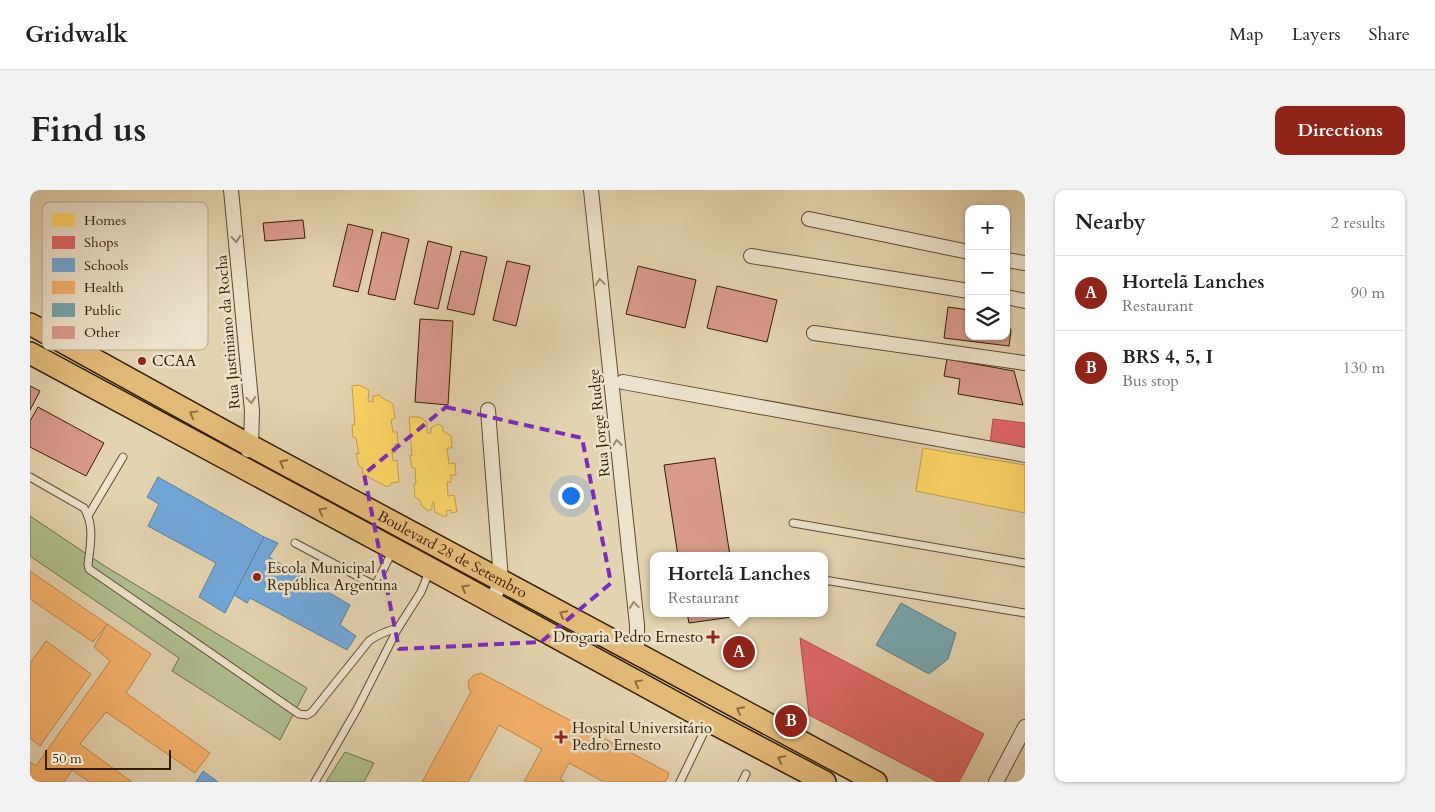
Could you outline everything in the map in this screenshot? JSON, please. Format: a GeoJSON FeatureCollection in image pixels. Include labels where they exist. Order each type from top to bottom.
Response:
{"type":"FeatureCollection","features":[{"type":"Feature","properties":{"kind":"main road","name":"Boulevard 28 de Setembro"},"geometry":{"type":"LineString","coordinates":[[30,324],[42,331]]}},
{"type":"Feature","properties":{"kind":"main road","name":"Boulevard 28 de Setembro"},"geometry":{"type":"LineString","coordinates":[[77,350],[251,446],[876,782]]}},
{"type":"Feature","properties":{"kind":"main road","name":"Boulevard 28 de Setembro"},"geometry":{"type":"LineString","coordinates":[[30,353],[431,569],[709,722],[825,782]]}},
{"type":"Feature","properties":{"kind":"street","name":"Rua Justiniano da Rocha"},"geometry":{"type":"LineString","coordinates":[[231,190],[252,411],[251,446]]}},
{"type":"Feature","properties":{"kind":"street","name":"Rua Jorge Rudge"},"geometry":{"type":"LineString","coordinates":[[591,190],[636,625],[637,653]]}},
{"type":"Feature","properties":{"kind":"street"},"geometry":{"type":"LineString","coordinates":[[808,219],[965,251]]}},
{"type":"Feature","properties":{"kind":"street"},"geometry":{"type":"LineString","coordinates":[[751,256],[965,290]]}},
{"type":"Feature","properties":{"kind":"street"},"geometry":{"type":"LineString","coordinates":[[1010,261],[1025,263]]}},
{"type":"Feature","properties":{"kind":"street"},"geometry":{"type":"LineString","coordinates":[[1010,299],[1025,301]]}},
{"type":"Feature","properties":{"kind":"street"},"geometry":{"type":"LineString","coordinates":[[814,333],[1025,363]]}},
{"type":"Feature","properties":{"kind":"street"},"geometry":{"type":"LineString","coordinates":[[623,382],[1025,455]]}},
{"type":"Feature","properties":{"kind":"street"},"geometry":{"type":"LineString","coordinates":[[488,410],[501,580],[492,603]]}},
{"type":"Feature","properties":{"kind":"street"},"geometry":{"type":"LineString","coordinates":[[233,464],[251,446]]}},
{"type":"Feature","properties":{"kind":"street"},"geometry":{"type":"LineString","coordinates":[[996,782],[1025,727]]}},
{"type":"Feature","properties":{"kind":"lane"},"geometry":{"type":"LineString","coordinates":[[88,516],[123,457]]}},
{"type":"Feature","properties":{"kind":"lane"},"geometry":{"type":"LineString","coordinates":[[30,477],[84,508],[91,524],[89,569],[299,714],[307,715],[312,712],[369,642],[377,635],[398,628]]}},
{"type":"Feature","properties":{"kind":"lane"},"geometry":{"type":"LineString","coordinates":[[793,523],[1025,563]]}},
{"type":"Feature","properties":{"kind":"lane"},"geometry":{"type":"LineString","coordinates":[[295,543],[374,585],[393,549]]}},
{"type":"Feature","properties":{"kind":"lane"},"geometry":{"type":"LineString","coordinates":[[315,782],[357,709],[398,628],[421,592],[431,569]]}},
{"type":"Feature","properties":{"kind":"lane"},"geometry":{"type":"LineString","coordinates":[[828,581],[1025,613]]}},
{"type":"Feature","properties":{"kind":"lane"},"geometry":{"type":"LineString","coordinates":[[680,782],[709,722]]}},
{"type":"Feature","properties":{"kind":"lane"},"geometry":{"type":"LineString","coordinates":[[742,782],[746,774]]}},
{"type":"Feature","properties":{"kind":"highlighted area"},"geometry":{"type":"Polygon","coordinates":[[[446,407],[582,438],[611,583],[541,642],[399,649],[364,474],[446,407]]]}},
{"type":"Feature","properties":{"kind":"green space"},"geometry":{"type":"Polygon","coordinates":[[[30,516],[103,565],[307,688],[280,740],[172,671],[179,658],[30,556],[30,516]]]}},
{"type":"Feature","properties":{"kind":"green space"},"geometry":{"type":"Polygon","coordinates":[[[345,752],[374,763],[364,782],[326,782],[345,752]]]}},
{"type":"Feature","properties":{"kind":"building: Homes"},"geometry":{"type":"Polygon","coordinates":[[[359,385],[369,390],[368,401],[373,402],[373,396],[379,395],[393,404],[395,418],[391,420],[393,432],[397,432],[398,444],[395,444],[396,452],[392,452],[393,461],[397,460],[399,482],[391,483],[390,486],[385,486],[363,474],[362,468],[359,466],[356,453],[359,454],[356,438],[353,437],[352,425],[355,425],[352,386],[359,385]]]}},
{"type":"Feature","properties":{"kind":"building: Homes"},"geometry":{"type":"Polygon","coordinates":[[[409,417],[419,417],[427,422],[427,433],[431,433],[431,428],[438,424],[443,427],[443,431],[451,436],[452,448],[447,448],[449,464],[455,463],[456,475],[451,475],[451,482],[447,482],[448,496],[454,495],[457,512],[451,513],[451,510],[446,511],[447,516],[443,516],[435,512],[434,502],[432,503],[432,509],[428,511],[422,506],[420,500],[415,497],[415,468],[412,468],[410,455],[412,456],[409,417]]]}},
{"type":"Feature","properties":{"kind":"building: Homes"},"geometry":{"type":"Polygon","coordinates":[[[923,448],[1025,465],[1025,513],[916,491],[923,448]]]}},
{"type":"Feature","properties":{"kind":"building: Shops"},"geometry":{"type":"Polygon","coordinates":[[[993,419],[1025,423],[1025,449],[990,444],[993,419]]]}},
{"type":"Feature","properties":{"kind":"building: Shops"},"geometry":{"type":"Polygon","coordinates":[[[800,638],[984,734],[959,782],[938,782],[809,715],[800,638]]]}},
{"type":"Feature","properties":{"kind":"building: Schools"},"geometry":{"type":"Polygon","coordinates":[[[158,477],[264,537],[225,613],[199,597],[216,563],[148,526],[159,504],[147,497],[158,477]]]}},
{"type":"Feature","properties":{"kind":"building: Schools"},"geometry":{"type":"Polygon","coordinates":[[[264,537],[278,543],[269,557],[350,605],[340,625],[356,636],[347,650],[250,598],[247,603],[234,595],[264,537]]]}},
{"type":"Feature","properties":{"kind":"building: Schools"},"geometry":{"type":"Polygon","coordinates":[[[203,771],[218,782],[196,782],[203,771]]]}},
{"type":"Feature","properties":{"kind":"building: Health"},"geometry":{"type":"Polygon","coordinates":[[[30,571],[107,624],[93,642],[30,599],[30,571]]]}},
{"type":"Feature","properties":{"kind":"building: Health"},"geometry":{"type":"Polygon","coordinates":[[[107,624],[151,654],[126,693],[210,753],[195,773],[106,712],[80,744],[132,782],[90,782],[72,770],[64,782],[30,782],[30,762],[36,766],[110,661],[94,647],[107,624]]]}},
{"type":"Feature","properties":{"kind":"building: Health"},"geometry":{"type":"Polygon","coordinates":[[[46,641],[91,674],[40,746],[30,738],[30,663],[46,641]]]}},
{"type":"Feature","properties":{"kind":"building: Health","name":"Hospital Universitário Pedro Ernesto"},"geometry":{"type":"Polygon","coordinates":[[[481,673],[669,773],[668,777],[665,782],[604,782],[569,763],[560,779],[565,782],[524,782],[542,749],[499,725],[468,782],[422,782],[471,692],[468,686],[469,680],[474,675],[481,673]]]}},
{"type":"Feature","properties":{"kind":"building: Public"},"geometry":{"type":"Polygon","coordinates":[[[901,603],[956,633],[948,659],[929,674],[876,645],[901,603]]]}},
{"type":"Feature","properties":{"kind":"building: Other"},"geometry":{"type":"Polygon","coordinates":[[[303,220],[305,238],[265,241],[263,223],[303,220]]]}},
{"type":"Feature","properties":{"kind":"building: Other"},"geometry":{"type":"Polygon","coordinates":[[[348,224],[373,230],[358,292],[333,286],[348,224]]]}},
{"type":"Feature","properties":{"kind":"building: Other"},"geometry":{"type":"Polygon","coordinates":[[[382,232],[409,239],[395,300],[368,294],[382,232]]]}},
{"type":"Feature","properties":{"kind":"building: Other"},"geometry":{"type":"Polygon","coordinates":[[[428,241],[452,247],[438,309],[414,304],[428,241]]]}},
{"type":"Feature","properties":{"kind":"building: Other"},"geometry":{"type":"Polygon","coordinates":[[[461,251],[487,257],[474,315],[447,309],[461,251]]]}},
{"type":"Feature","properties":{"kind":"building: Other"},"geometry":{"type":"Polygon","coordinates":[[[507,261],[530,266],[516,326],[493,320],[507,261]]]}},
{"type":"Feature","properties":{"kind":"building: Other"},"geometry":{"type":"Polygon","coordinates":[[[638,266],[696,280],[685,328],[626,314],[638,266]]]}},
{"type":"Feature","properties":{"kind":"building: Other"},"geometry":{"type":"Polygon","coordinates":[[[717,286],[777,300],[767,342],[707,328],[717,286]]]}},
{"type":"Feature","properties":{"kind":"building: Other"},"geometry":{"type":"Polygon","coordinates":[[[948,307],[965,309],[965,340],[1010,340],[1009,346],[944,338],[948,307]]]}},
{"type":"Feature","properties":{"kind":"building: Other"},"geometry":{"type":"Polygon","coordinates":[[[420,319],[453,321],[448,405],[415,402],[420,319]]]}},
{"type":"Feature","properties":{"kind":"building: Other"},"geometry":{"type":"Polygon","coordinates":[[[947,359],[1014,371],[1023,405],[958,394],[960,379],[944,376],[947,359]]]}},
{"type":"Feature","properties":{"kind":"building: Other"},"geometry":{"type":"Polygon","coordinates":[[[30,386],[40,391],[30,410],[30,386]]]}},
{"type":"Feature","properties":{"kind":"building: Other"},"geometry":{"type":"Polygon","coordinates":[[[38,407],[104,443],[86,476],[30,447],[30,421],[38,407]]]}},
{"type":"Feature","properties":{"kind":"building: Other"},"geometry":{"type":"Polygon","coordinates":[[[715,458],[729,552],[677,552],[664,465],[715,458]]]}},
{"type":"Feature","properties":{"kind":"building: Other"},"geometry":{"type":"Polygon","coordinates":[[[688,617],[732,617],[689,623],[688,617]]]}},
{"type":"Feature","properties":{"kind":"place","name":"CCAA"},"geometry":{"type":"Point","coordinates":[142,361]}},
{"type":"Feature","properties":{"kind":"place","name":"Escola Municipal República Argentina"},"geometry":{"type":"Point","coordinates":[257,577]}},
{"type":"Feature","properties":{"kind":"place","name":"Drogaria Pedro Ernesto"},"geometry":{"type":"Point","coordinates":[713,637]}},
{"type":"Feature","properties":{"kind":"place","name":"Hortelã Lanches"},"geometry":{"type":"Point","coordinates":[739,652]}},
{"type":"Feature","properties":{"kind":"place","name":"BRS 4, 5, I"},"geometry":{"type":"Point","coordinates":[791,721]}},
{"type":"Feature","properties":{"kind":"place","name":"Hospital Universitário Pedro Ernesto"},"geometry":{"type":"Point","coordinates":[561,737]}}]}
